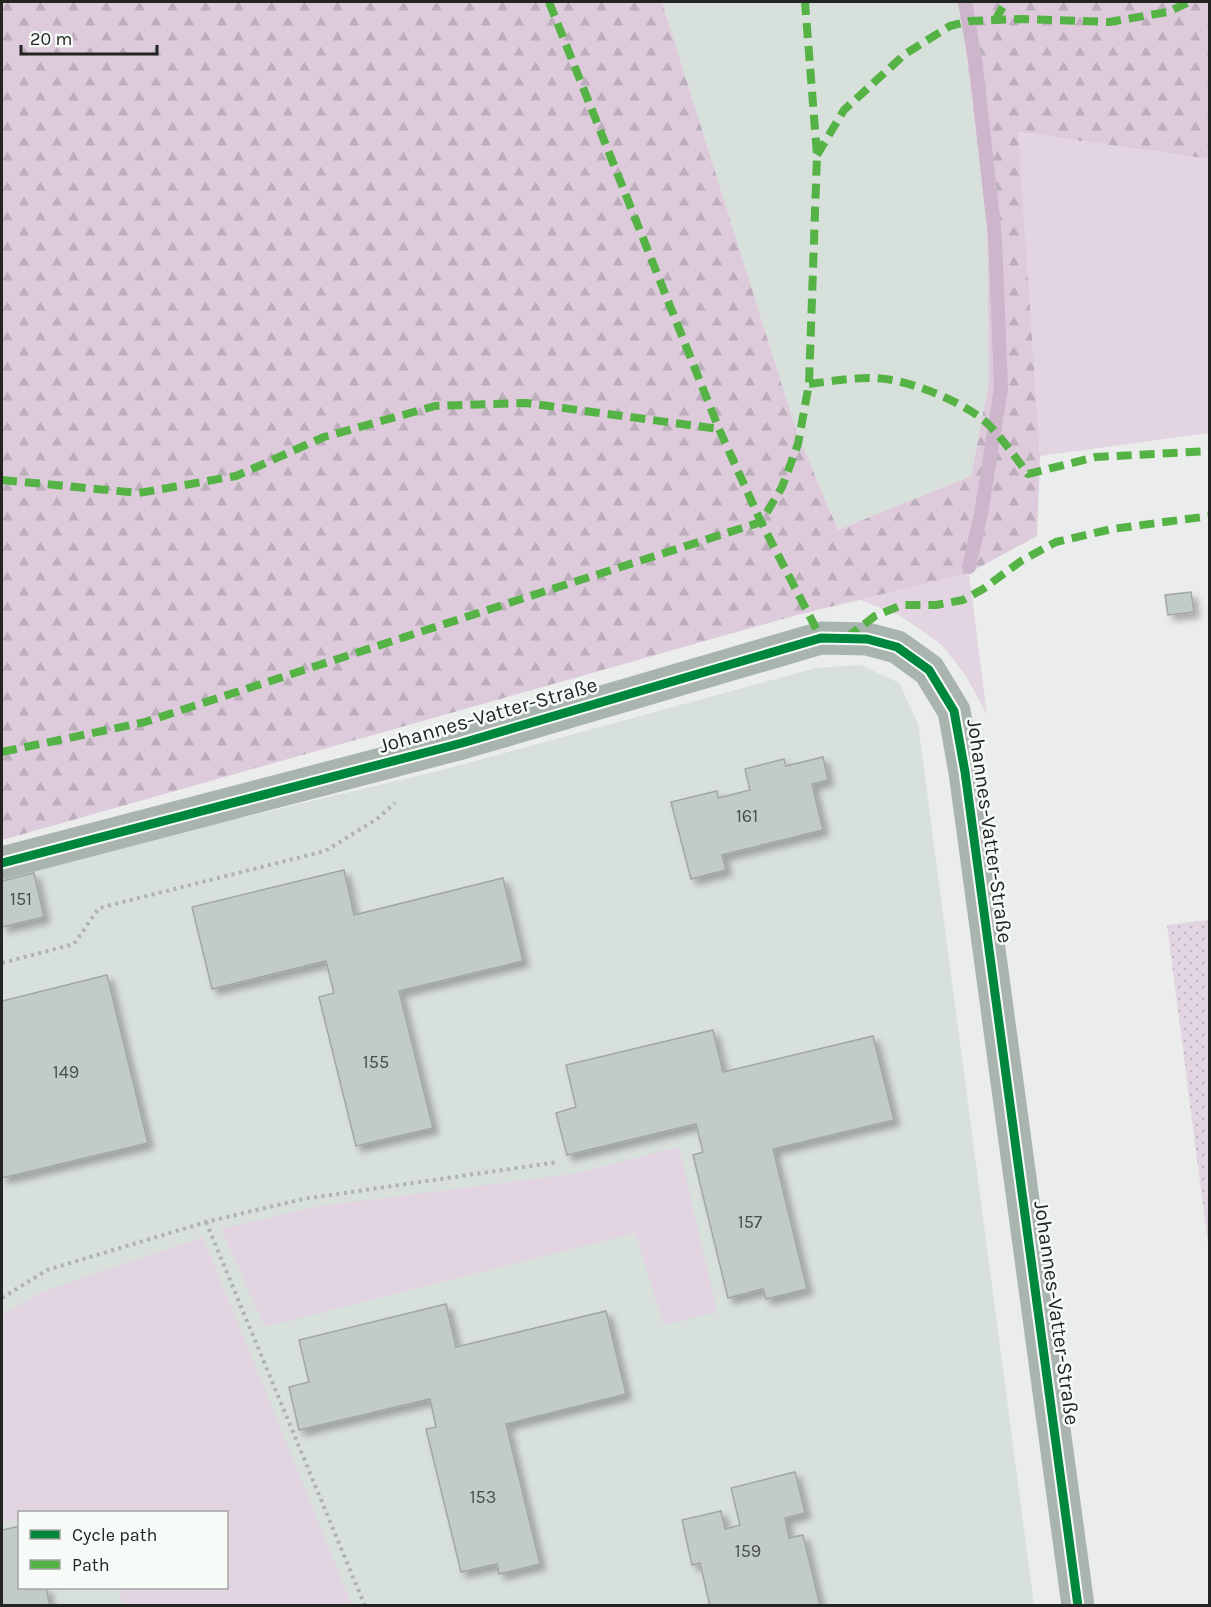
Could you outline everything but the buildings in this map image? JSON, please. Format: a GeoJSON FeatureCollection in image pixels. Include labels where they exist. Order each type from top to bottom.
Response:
{"type":"FeatureCollection","features":[{"type":"Feature","properties":{"kind":"street","name":"Johannes-Vatter-Straße"},"geometry":{"type":"LineString","coordinates":[[2,863],[462,742],[821,638],[867,639],[897,647],[929,670],[954,711],[963,762],[1078,1605]]}},
{"type":"Feature","properties":{"kind":"path"},"geometry":{"type":"LineString","coordinates":[[2,963],[74,944],[99,908],[325,851],[377,819],[403,796]]}},
{"type":"Feature","properties":{"kind":"path"},"geometry":{"type":"LineString","coordinates":[[2,1298],[47,1270],[206,1222],[303,1199],[558,1162]]}},
{"type":"Feature","properties":{"kind":"path"},"geometry":{"type":"LineString","coordinates":[[206,1222],[365,1605]]}},
{"type":"Feature","properties":{"kind":"shaded area"},"geometry":{"type":"Polygon","coordinates":[[[662,2],[960,2],[987,224],[989,382],[971,476],[838,530],[796,430],[662,2]]]}},
{"type":"Feature","properties":{"kind":"shaded area"},"geometry":{"type":"Polygon","coordinates":[[[1017,132],[1209,159],[1209,433],[1040,456],[1017,132]]]}},
{"type":"Feature","properties":{"kind":"shaded area"},"geometry":{"type":"Polygon","coordinates":[[[969,573],[987,715],[966,676],[942,645],[901,616],[858,599],[969,573]]]}},
{"type":"Feature","properties":{"kind":"shaded area"},"geometry":{"type":"Polygon","coordinates":[[[861,665],[899,683],[918,724],[1034,1605],[2,1605],[2,875],[442,770],[816,668],[861,665]]]}},
{"type":"Feature","properties":{"kind":"shaded area"},"geometry":{"type":"Polygon","coordinates":[[[1210,920],[1209,1252],[1167,925],[1210,920]]]}},
{"type":"Feature","properties":{"kind":"shaded area"},"geometry":{"type":"Polygon","coordinates":[[[679,1147],[717,1312],[664,1325],[635,1233],[265,1327],[221,1229],[314,1207],[572,1174],[679,1147]]]}},
{"type":"Feature","properties":{"kind":"shaded area"},"geometry":{"type":"Polygon","coordinates":[[[203,1237],[352,1605],[123,1605],[118,1589],[228,1589],[228,1511],[18,1511],[18,1518],[2,1523],[2,1315],[42,1292],[203,1237]]]}},
{"type":"Feature","properties":{"kind":"green space"},"geometry":{"type":"Polygon","coordinates":[[[2,2],[662,2],[796,430],[838,530],[971,476],[989,382],[987,224],[960,2],[1209,2],[1209,159],[1018,132],[1040,456],[1037,536],[969,573],[797,615],[2,840],[2,2]]]}},
{"type":"Feature","properties":{"kind":"waterway"},"geometry":{"type":"LineString","coordinates":[[965,2],[976,66],[995,237],[1001,388],[981,514],[969,567]]}},
{"type":"Feature","properties":{"kind":"marked path"},"geometry":{"type":"LineString","coordinates":[[549,2],[719,429],[761,522],[821,638]]}},
{"type":"Feature","properties":{"kind":"marked path"},"geometry":{"type":"LineString","coordinates":[[2,752],[145,722],[761,522],[782,487],[798,444],[809,384],[817,155],[805,2]]}},
{"type":"Feature","properties":{"kind":"marked path"},"geometry":{"type":"LineString","coordinates":[[995,20],[1006,2]]}},
{"type":"Feature","properties":{"kind":"marked path"},"geometry":{"type":"LineString","coordinates":[[817,155],[844,110],[905,54],[950,26],[970,21],[1022,19],[1109,22],[1168,12],[1189,2]]}},
{"type":"Feature","properties":{"kind":"marked path"},"geometry":{"type":"LineString","coordinates":[[809,384],[871,378],[892,380],[943,396],[968,409],[988,424],[1028,474],[1096,457],[1210,451]]}},
{"type":"Feature","properties":{"kind":"marked path"},"geometry":{"type":"LineString","coordinates":[[2,480],[139,493],[236,476],[324,437],[435,406],[526,403],[719,429]]}},
{"type":"Feature","properties":{"kind":"marked path"},"geometry":{"type":"LineString","coordinates":[[846,638],[875,616],[902,605],[936,605],[963,600],[983,589],[1021,561],[1056,542],[1112,529],[1210,516]]}},
{"type":"Feature","properties":{"kind":"cycle path"},"geometry":{"type":"LineString","coordinates":[[2,863],[462,743],[821,638],[867,639],[897,647],[929,670],[954,711],[965,772],[1078,1606]]}}]}
